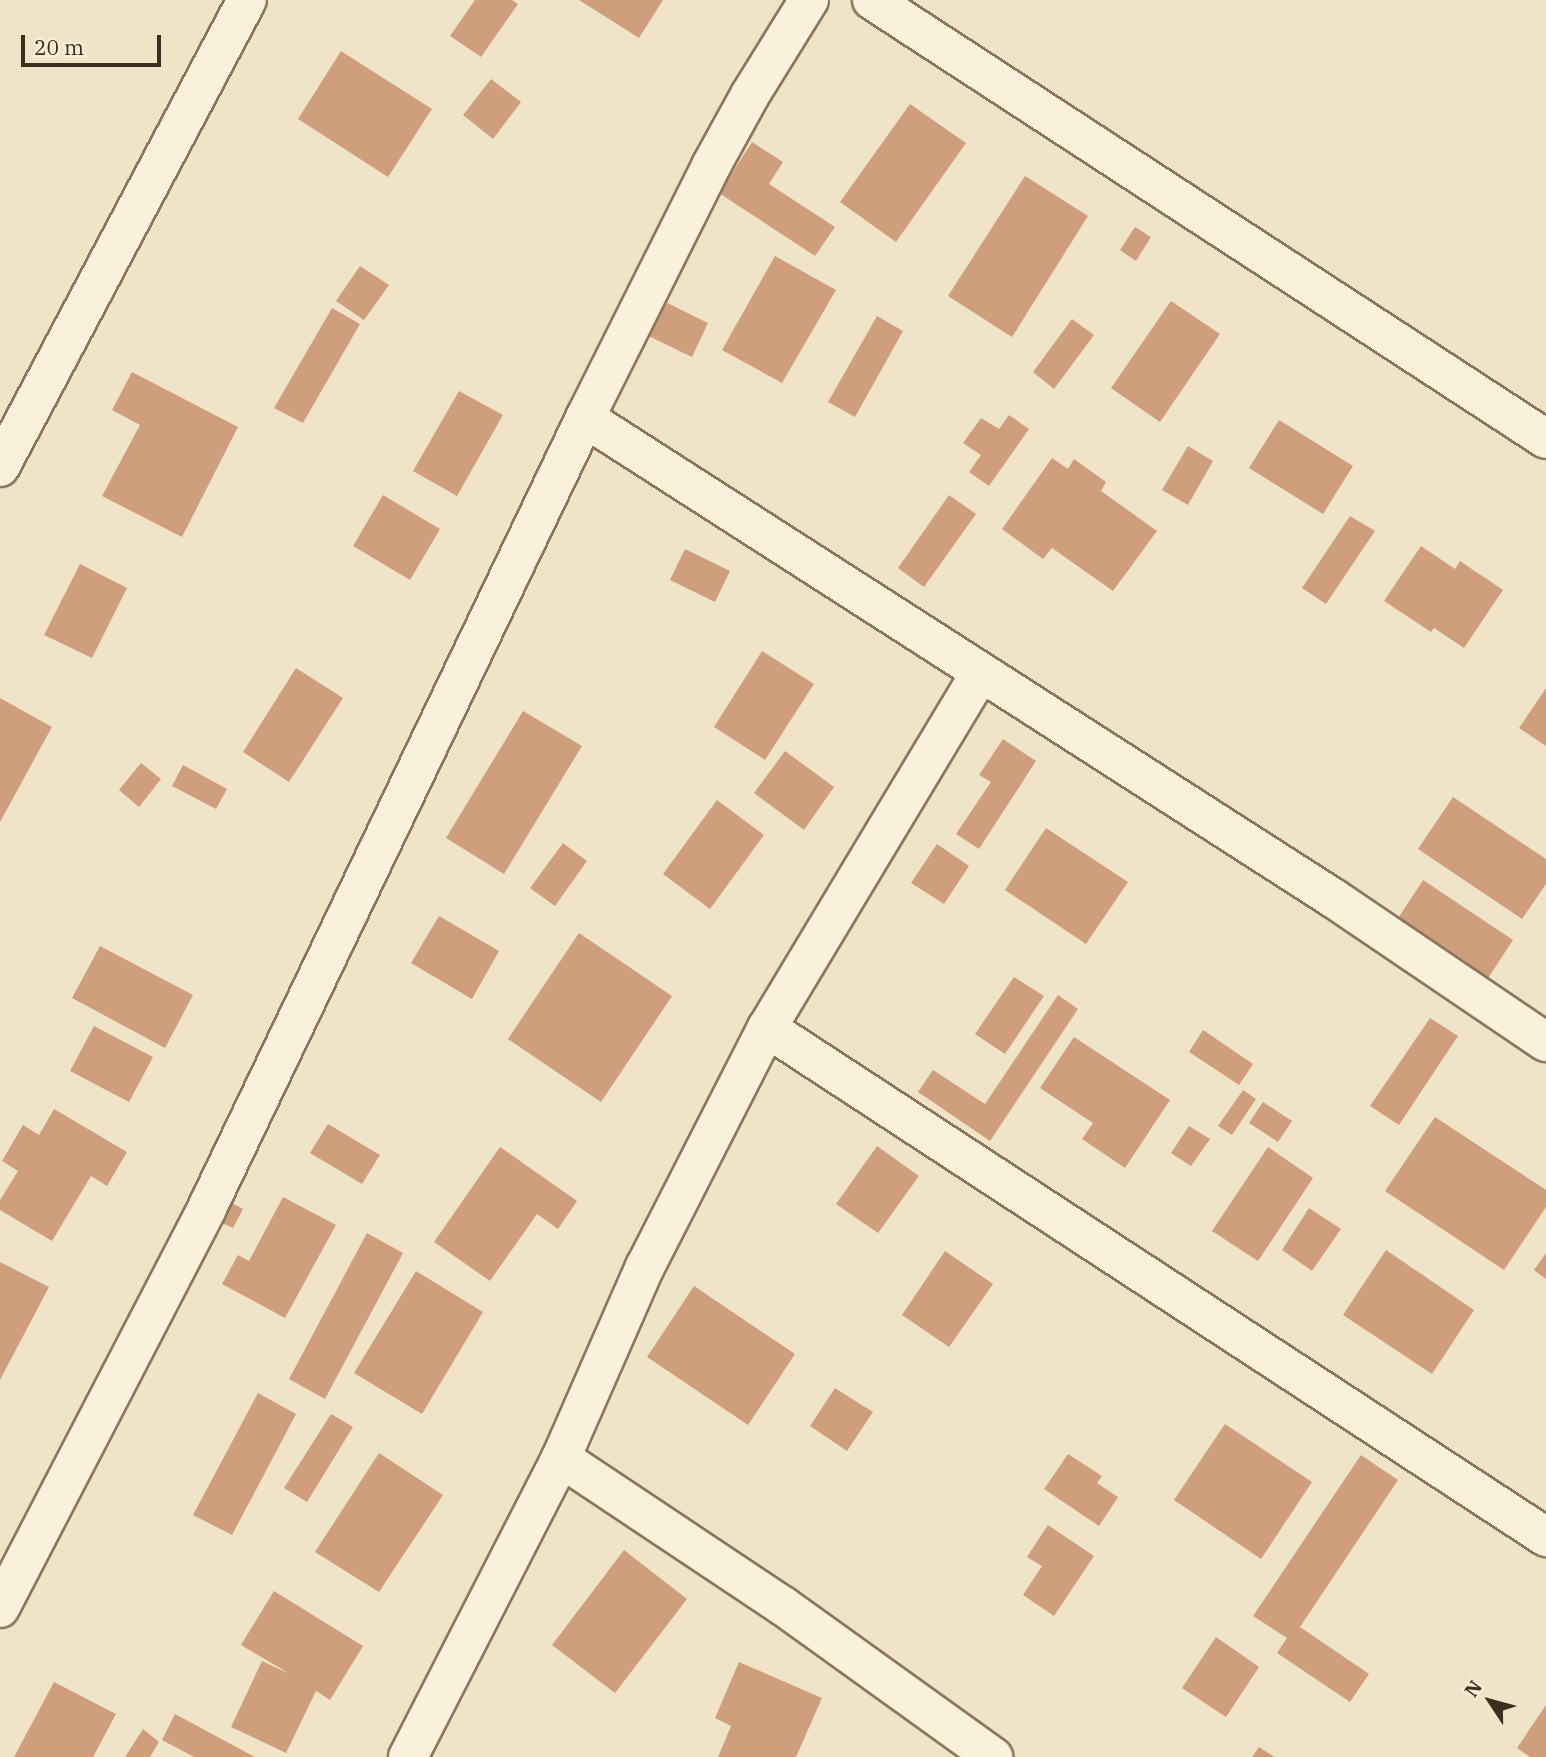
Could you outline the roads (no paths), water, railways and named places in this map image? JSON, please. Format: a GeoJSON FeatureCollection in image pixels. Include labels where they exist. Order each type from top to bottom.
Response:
{"type":"FeatureCollection","features":[{"type":"Feature","properties":{"kind":"street"},"geometry":{"type":"LineString","coordinates":[[0,467],[247,0]]}},
{"type":"Feature","properties":{"kind":"street"},"geometry":{"type":"LineString","coordinates":[[0,1608],[207,1208],[585,418],[711,166],[750,95],[810,0]]}},
{"type":"Feature","properties":{"kind":"street"},"geometry":{"type":"LineString","coordinates":[[872,0],[1546,439]]}},
{"type":"Feature","properties":{"kind":"street"},"geometry":{"type":"LineString","coordinates":[[585,418],[980,674],[1333,898],[1546,1042]]}},
{"type":"Feature","properties":{"kind":"street"},"geometry":{"type":"LineString","coordinates":[[408,1757],[561,1458],[645,1267],[767,1028],[980,674]]}},
{"type":"Feature","properties":{"kind":"street"},"geometry":{"type":"LineString","coordinates":[[767,1028],[1546,1537]]}},
{"type":"Feature","properties":{"kind":"street"},"geometry":{"type":"LineString","coordinates":[[561,1458],[783,1606],[986,1755]]}}]}
